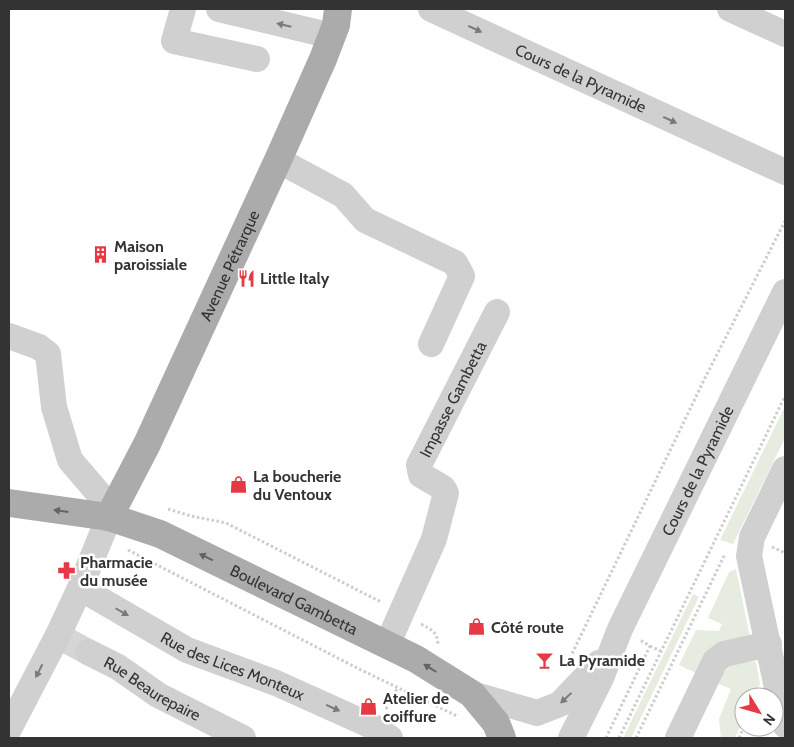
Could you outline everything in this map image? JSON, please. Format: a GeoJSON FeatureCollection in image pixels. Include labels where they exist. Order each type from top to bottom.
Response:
{"type":"FeatureCollection","features":[{"type":"Feature","properties":{"kind":"main road","name":"Avenue Pétrarque"},"geometry":{"type":"LineString","coordinates":[[109,517],[147,444],[278,160],[323,59],[336,25],[338,9]]}},
{"type":"Feature","properties":{"kind":"main road","name":"Boulevard Gambetta"},"geometry":{"type":"LineString","coordinates":[[9,503],[109,517],[160,534],[416,659],[468,707],[496,723],[502,738]]}},
{"type":"Feature","properties":{"kind":"street"},"geometry":{"type":"LineString","coordinates":[[183,9],[174,41],[257,59]]}},
{"type":"Feature","properties":{"kind":"street"},"geometry":{"type":"LineString","coordinates":[[219,9],[332,36]]}},
{"type":"Feature","properties":{"kind":"street","name":"Cours de la Pyramide"},"geometry":{"type":"LineString","coordinates":[[431,9],[785,172]]}},
{"type":"Feature","properties":{"kind":"street"},"geometry":{"type":"LineString","coordinates":[[730,9],[785,34]]}},
{"type":"Feature","properties":{"kind":"street"},"geometry":{"type":"LineString","coordinates":[[278,160],[343,195],[365,220],[455,263],[462,276],[431,344]]}},
{"type":"Feature","properties":{"kind":"street","name":"Cours de la Pyramide"},"geometry":{"type":"LineString","coordinates":[[611,649],[785,292]]}},
{"type":"Feature","properties":{"kind":"street","name":"Impasse Gambetta"},"geometry":{"type":"LineString","coordinates":[[387,645],[434,540],[446,493],[443,488],[420,474],[419,465],[497,312]]}},
{"type":"Feature","properties":{"kind":"street"},"geometry":{"type":"LineString","coordinates":[[9,336],[38,347],[48,354],[54,407],[70,460],[104,501],[109,517],[61,637],[9,729]]}},
{"type":"Feature","properties":{"kind":"street"},"geometry":{"type":"LineString","coordinates":[[785,469],[752,537],[749,556],[785,720]]}},
{"type":"Feature","properties":{"kind":"street","name":"Rue des Lices Monteux"},"geometry":{"type":"LineString","coordinates":[[80,588],[187,650],[276,683],[379,735]]}},
{"type":"Feature","properties":{"kind":"street"},"geometry":{"type":"LineString","coordinates":[[678,738],[715,661],[724,654],[768,644]]}},
{"type":"Feature","properties":{"kind":"street"},"geometry":{"type":"LineString","coordinates":[[468,707],[537,713],[560,704],[611,649]]}},
{"type":"Feature","properties":{"kind":"street"},"geometry":{"type":"LineString","coordinates":[[571,738],[601,678],[611,649]]}},
{"type":"Feature","properties":{"kind":"street","name":"Rue Beaurepaire"},"geometry":{"type":"LineString","coordinates":[[88,652],[118,668],[158,695],[242,738]]}},
{"type":"Feature","properties":{"kind":"street"},"geometry":{"type":"LineString","coordinates":[[537,713],[550,723],[562,738]]}},
{"type":"Feature","properties":{"kind":"path"},"geometry":{"type":"LineString","coordinates":[[566,666],[704,380],[785,221]]}},
{"type":"Feature","properties":{"kind":"path"},"geometry":{"type":"LineString","coordinates":[[619,738],[785,396]]}},
{"type":"Feature","properties":{"kind":"path"},"geometry":{"type":"LineString","coordinates":[[141,527],[154,509],[163,508],[226,523],[431,629],[438,636],[438,651]]}},
{"type":"Feature","properties":{"kind":"path"},"geometry":{"type":"LineString","coordinates":[[752,537],[785,553]]}},
{"type":"Feature","properties":{"kind":"path"},"geometry":{"type":"LineString","coordinates":[[124,548],[398,688],[468,707]]}},
{"type":"Feature","properties":{"kind":"path"},"geometry":{"type":"LineString","coordinates":[[636,738],[727,551]]}},
{"type":"Feature","properties":{"kind":"path"},"geometry":{"type":"LineString","coordinates":[[650,646],[661,651]]}},
{"type":"Feature","properties":{"kind":"path"},"geometry":{"type":"LineString","coordinates":[[390,702],[398,688]]}},
{"type":"Feature","properties":{"kind":"shaded area"},"geometry":{"type":"Polygon","coordinates":[[[785,406],[785,438],[733,544],[720,540],[785,406]]]}},
{"type":"Feature","properties":{"kind":"shaded area"},"geometry":{"type":"Polygon","coordinates":[[[736,569],[750,637],[700,675],[679,665],[696,630],[719,631],[722,624],[708,618],[729,572],[736,569]]]}},
{"type":"Feature","properties":{"kind":"shaded area"},"geometry":{"type":"Polygon","coordinates":[[[693,594],[699,597],[631,738],[623,738],[693,594]]]}},
{"type":"Feature","properties":{"kind":"shaded area"},"geometry":{"type":"Polygon","coordinates":[[[746,661],[756,662],[760,684],[759,687],[734,687],[735,737],[721,738],[719,719],[731,689],[717,683],[723,673],[735,664],[746,661]]]}},
{"type":"Feature","properties":{"kind":"tunnel"},"geometry":{"type":"LineString","coordinates":[[64,639],[88,652]]}},
{"type":"Feature","properties":{"kind":"place","name":"Maison paroissiale"},"geometry":{"type":"Point","coordinates":[100,255]}},
{"type":"Feature","properties":{"kind":"place","name":"Little Italy"},"geometry":{"type":"Point","coordinates":[246,278]}},
{"type":"Feature","properties":{"kind":"place","name":"La boucherie du Ventoux"},"geometry":{"type":"Point","coordinates":[239,485]}},
{"type":"Feature","properties":{"kind":"place","name":"Pharmacie du musée"},"geometry":{"type":"Point","coordinates":[66,571]}},
{"type":"Feature","properties":{"kind":"place","name":"Côté route"},"geometry":{"type":"Point","coordinates":[477,627]}},
{"type":"Feature","properties":{"kind":"place","name":"La Pyramide"},"geometry":{"type":"Point","coordinates":[545,660]}},
{"type":"Feature","properties":{"kind":"place","name":"Atelier de coiffure"},"geometry":{"type":"Point","coordinates":[369,707]}}]}
